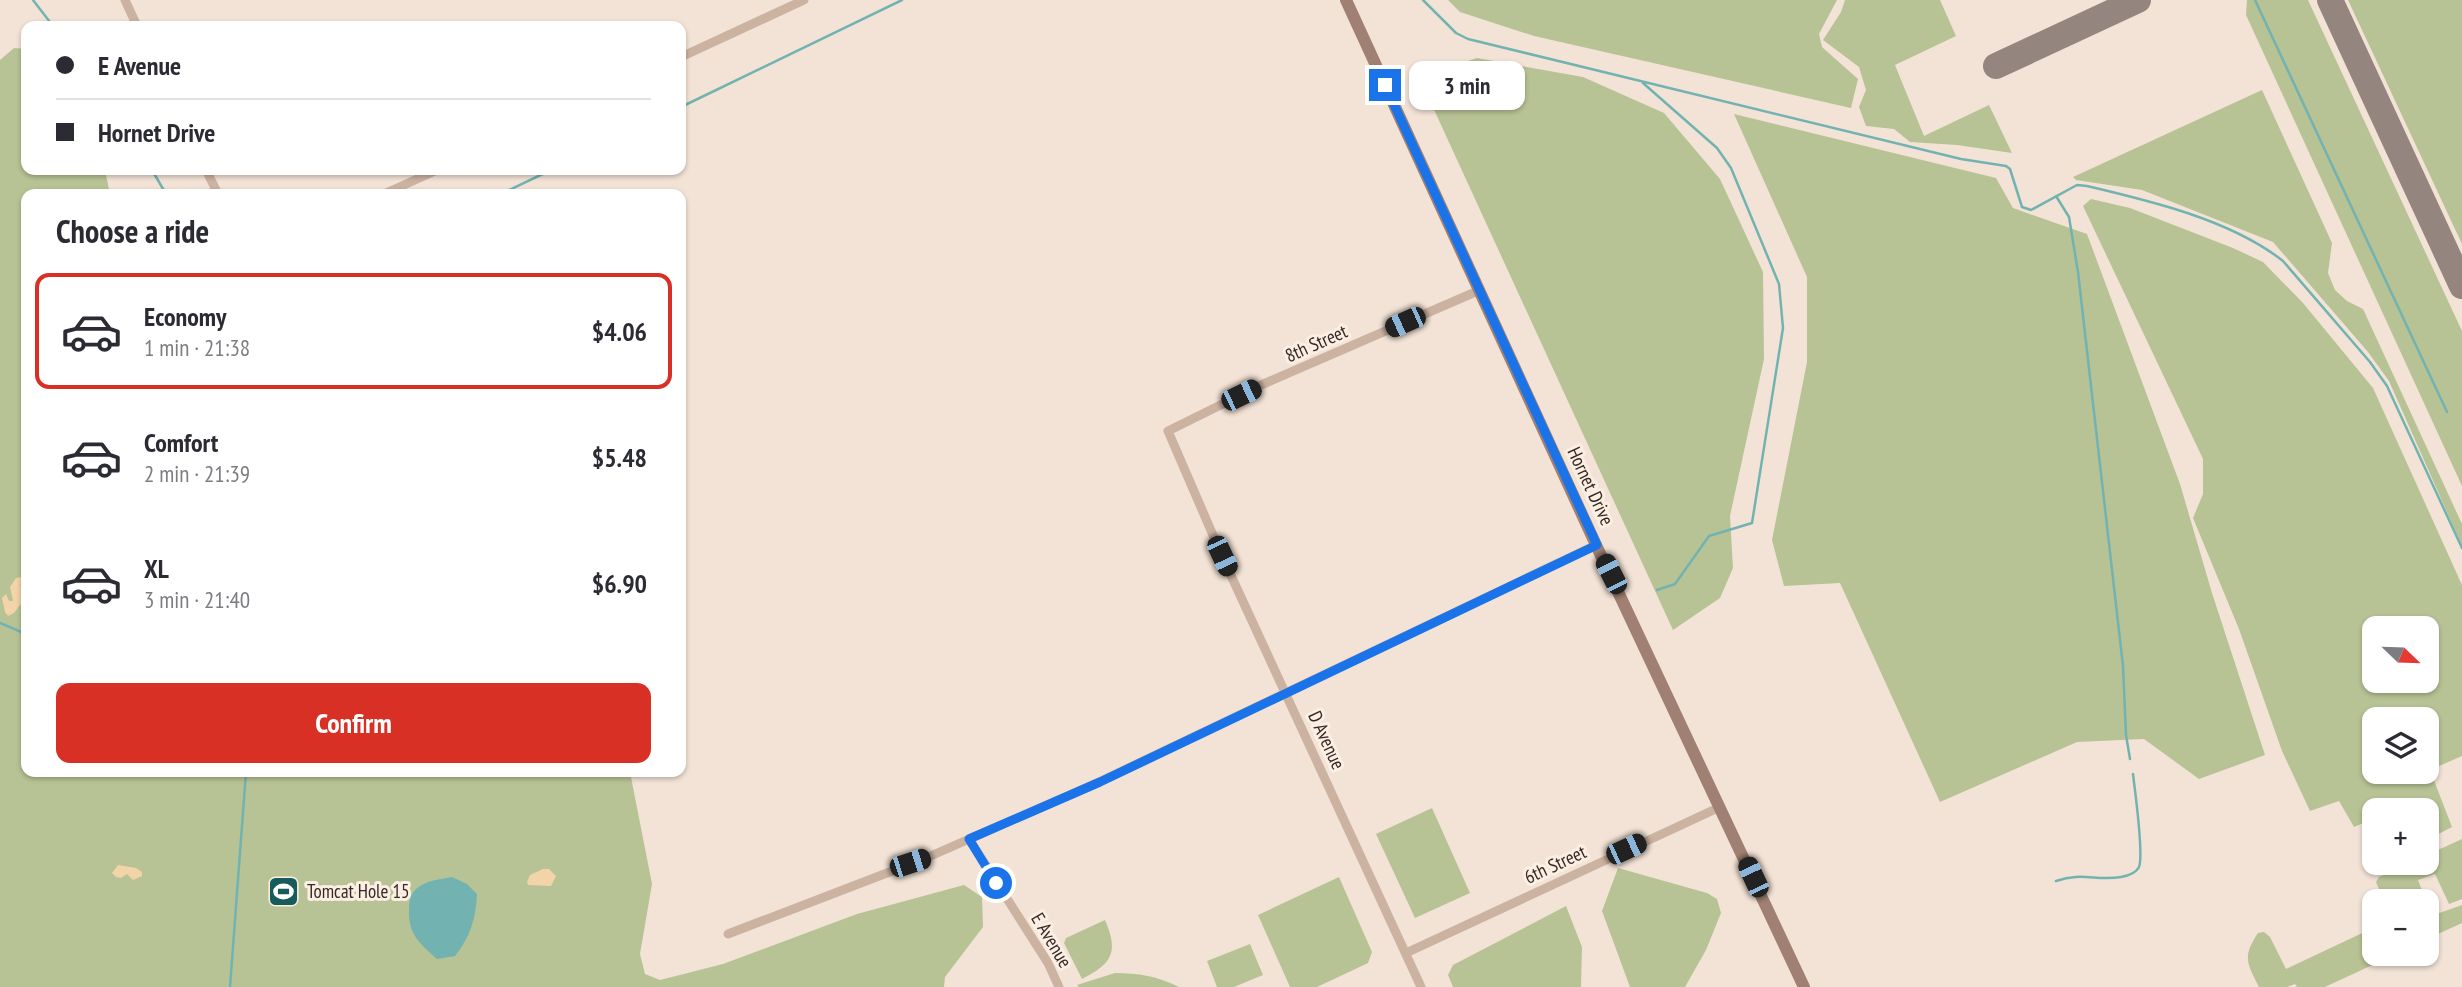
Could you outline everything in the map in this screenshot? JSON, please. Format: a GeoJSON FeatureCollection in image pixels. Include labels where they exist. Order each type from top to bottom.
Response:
{"type":"FeatureCollection","features":[{"type":"Feature","properties":{"kind":"main road","name":"Hornet Drive"},"geometry":{"type":"LineString","coordinates":[[1346,0],[1804,987]]}},
{"type":"Feature","properties":{"kind":"street"},"geometry":{"type":"LineString","coordinates":[[125,0],[135,21]]}},
{"type":"Feature","properties":{"kind":"street"},"geometry":{"type":"LineString","coordinates":[[686,55],[804,0]]}},
{"type":"Feature","properties":{"kind":"street"},"geometry":{"type":"LineString","coordinates":[[395,189],[427,175]]}},
{"type":"Feature","properties":{"kind":"street","name":"8th Street"},"geometry":{"type":"LineString","coordinates":[[1168,431],[1261,385],[1480,290]]}},
{"type":"Feature","properties":{"kind":"street","name":"D Avenue"},"geometry":{"type":"LineString","coordinates":[[1168,431],[1285,695],[1421,987]]}},
{"type":"Feature","properties":{"kind":"street"},"geometry":{"type":"LineString","coordinates":[[727,934],[926,858],[1100,782],[1597,545]]}},
{"type":"Feature","properties":{"kind":"street","name":"6th Street"},"geometry":{"type":"LineString","coordinates":[[1406,953],[1720,807]]}},
{"type":"Feature","properties":{"kind":"street","name":"E Avenue"},"geometry":{"type":"LineString","coordinates":[[969,839],[1048,963],[1059,987]]}},
{"type":"Feature","properties":{"kind":"green space"},"geometry":{"type":"Polygon","coordinates":[[[1448,0],[1837,0],[1819,34],[1822,47],[1858,79],[1851,108],[1534,36],[1460,12],[1448,0]]]}},
{"type":"Feature","properties":{"kind":"green space"},"geometry":{"type":"Polygon","coordinates":[[[1845,0],[1940,0],[1956,36],[1895,65],[1924,136],[1989,105],[2012,153],[1910,142],[1894,129],[1866,126],[1859,107],[1866,90],[1859,67],[1823,40],[1841,12],[1845,0]]]}},
{"type":"Feature","properties":{"kind":"green space"},"geometry":{"type":"Polygon","coordinates":[[[2247,0],[2308,0],[2462,331],[2462,486],[2246,15],[2247,0]]]}},
{"type":"Feature","properties":{"kind":"green space"},"geometry":{"type":"Polygon","coordinates":[[[2348,0],[2462,0],[2462,244],[2348,0]]]}},
{"type":"Feature","properties":{"kind":"green space"},"geometry":{"type":"Polygon","coordinates":[[[14,48],[21,49],[21,175],[106,175],[109,189],[21,189],[21,777],[631,777],[652,884],[640,954],[645,974],[660,980],[723,964],[857,914],[964,885],[982,897],[983,927],[945,977],[944,987],[0,987],[0,60],[14,48]]]}},
{"type":"Feature","properties":{"kind":"green space"},"geometry":{"type":"Polygon","coordinates":[[[1477,58],[1583,77],[1664,113],[1720,179],[1763,272],[1764,359],[1730,516],[1733,568],[1720,598],[1673,630],[1419,77],[1477,58]]]}},
{"type":"Feature","properties":{"kind":"green space"},"geometry":{"type":"Polygon","coordinates":[[[2262,90],[2332,243],[2328,273],[2335,290],[2347,301],[2363,309],[2462,524],[2462,546],[2389,381],[2368,352],[2273,242],[2142,190],[2076,180],[2073,177],[2262,90]]]}},
{"type":"Feature","properties":{"kind":"green space"},"geometry":{"type":"Polygon","coordinates":[[[1734,114],[1996,178],[2013,208],[2087,234],[2180,484],[2265,755],[2199,779],[2144,739],[2077,742],[1940,802],[1840,583],[1784,586],[1772,540],[1807,362],[1807,277],[1734,114]]]}},
{"type":"Feature","properties":{"kind":"green space"},"geometry":{"type":"Polygon","coordinates":[[[2091,199],[2130,208],[2263,262],[2303,303],[2373,388],[2462,585],[2462,756],[2439,766],[2439,707],[2362,707],[2362,784],[2435,784],[2452,827],[2439,834],[2439,798],[2362,798],[2362,824],[2354,827],[2339,801],[2310,811],[2282,751],[2239,629],[2193,518],[2203,494],[2203,459],[2083,206],[2091,199]]]}},
{"type":"Feature","properties":{"kind":"green space"},"geometry":{"type":"Polygon","coordinates":[[[1432,808],[1470,893],[1415,918],[1376,834],[1432,808]]]}},
{"type":"Feature","properties":{"kind":"green space"},"geometry":{"type":"Polygon","coordinates":[[[2462,839],[2462,899],[2449,904],[2435,875],[2439,875],[2439,850],[2462,839]]]}},
{"type":"Feature","properties":{"kind":"green space"},"geometry":{"type":"Polygon","coordinates":[[[1618,868],[1707,893],[1717,899],[1721,913],[1706,950],[1685,987],[1630,987],[1602,911],[1618,868]]]}},
{"type":"Feature","properties":{"kind":"green space"},"geometry":{"type":"Polygon","coordinates":[[[2432,875],[2418,880],[2421,889],[2379,889],[2376,882],[2379,877],[2432,875]]]}},
{"type":"Feature","properties":{"kind":"green space"},"geometry":{"type":"Polygon","coordinates":[[[1339,877],[1372,952],[1368,963],[1317,987],[1290,987],[1258,915],[1339,877]]]}},
{"type":"Feature","properties":{"kind":"green space"},"geometry":{"type":"Polygon","coordinates":[[[2462,905],[2462,923],[2439,934],[2439,913],[2462,905]]]}},
{"type":"Feature","properties":{"kind":"green space"},"geometry":{"type":"Polygon","coordinates":[[[1566,906],[1582,947],[1581,987],[1453,987],[1448,975],[1453,965],[1566,906]]]}},
{"type":"Feature","properties":{"kind":"green space"},"geometry":{"type":"Polygon","coordinates":[[[1105,920],[1112,941],[1110,956],[1100,968],[1082,979],[1064,943],[1066,938],[1105,920]]]}},
{"type":"Feature","properties":{"kind":"green space"},"geometry":{"type":"Polygon","coordinates":[[[2264,932],[2270,937],[2286,969],[2362,933],[2362,966],[2370,966],[2325,987],[2297,987],[2295,984],[2287,987],[2259,987],[2248,960],[2250,948],[2258,933],[2264,932]]]}},
{"type":"Feature","properties":{"kind":"green space"},"geometry":{"type":"Polygon","coordinates":[[[1250,944],[1263,975],[1234,987],[1217,987],[1207,961],[1250,944]]]}},
{"type":"Feature","properties":{"kind":"green space"},"geometry":{"type":"Polygon","coordinates":[[[1115,973],[1148,976],[1179,987],[1077,985],[1115,973]]]}},
{"type":"Feature","properties":{"kind":"sand"},"geometry":{"type":"Polygon","coordinates":[[[21,577],[21,604],[8,616],[2,598],[6,594],[9,601],[13,601],[10,587],[16,578],[21,577]]]}},
{"type":"Feature","properties":{"kind":"sand"},"geometry":{"type":"Polygon","coordinates":[[[118,865],[136,868],[142,872],[142,876],[133,880],[127,874],[121,878],[116,877],[112,873],[118,865]]]}},
{"type":"Feature","properties":{"kind":"sand"},"geometry":{"type":"Polygon","coordinates":[[[549,869],[556,876],[551,886],[528,885],[530,875],[549,869]]]}},
{"type":"Feature","properties":{"kind":"water"},"geometry":{"type":"Polygon","coordinates":[[[452,877],[467,884],[477,894],[475,912],[465,942],[455,956],[437,959],[413,932],[409,918],[409,902],[420,886],[452,877]]]}},
{"type":"Feature","properties":{"kind":"waterway"},"geometry":{"type":"LineString","coordinates":[[33,0],[49,21]]}},
{"type":"Feature","properties":{"kind":"waterway"},"geometry":{"type":"LineString","coordinates":[[686,105],[902,0]]}},
{"type":"Feature","properties":{"kind":"waterway"},"geometry":{"type":"LineString","coordinates":[[1423,0],[1456,33],[1468,39],[1961,159],[2006,166],[2010,169],[2022,207],[2031,210],[2077,185],[2087,186],[2190,214],[2239,234],[2283,261],[2370,362],[2387,386],[2462,548]]}},
{"type":"Feature","properties":{"kind":"waterway"},"geometry":{"type":"LineString","coordinates":[[2255,0],[2447,412]]}},
{"type":"Feature","properties":{"kind":"waterway"},"geometry":{"type":"LineString","coordinates":[[1643,83],[1717,148],[1731,168],[1779,284],[1783,328],[1752,523],[1709,536],[1675,584],[1657,590]]}},
{"type":"Feature","properties":{"kind":"waterway"},"geometry":{"type":"LineString","coordinates":[[155,175],[163,189]]}},
{"type":"Feature","properties":{"kind":"waterway"},"geometry":{"type":"LineString","coordinates":[[511,189],[541,175]]}},
{"type":"Feature","properties":{"kind":"waterway"},"geometry":{"type":"LineString","coordinates":[[2056,196],[2069,217],[2078,272],[2123,666],[2126,735],[2130,759]]}},
{"type":"Feature","properties":{"kind":"waterway"},"geometry":{"type":"LineString","coordinates":[[0,623],[21,632]]}},
{"type":"Feature","properties":{"kind":"waterway"},"geometry":{"type":"LineString","coordinates":[[2056,881],[2074,877],[2121,877],[2138,869],[2140,837],[2133,774]]}},
{"type":"Feature","properties":{"kind":"waterway"},"geometry":{"type":"LineString","coordinates":[[230,987],[246,777]]}},
{"type":"Feature","properties":{"kind":"taxiway"},"geometry":{"type":"LineString","coordinates":[[1996,66],[2138,0]]}},
{"type":"Feature","properties":{"kind":"taxiway"},"geometry":{"type":"LineString","coordinates":[[2330,0],[2462,286]]}},
{"type":"Feature","properties":{"kind":"place","name":"Tomcat Hole 15"},"geometry":{"type":"Point","coordinates":[284,891]}},
{"type":"Feature","properties":{"kind":"route"},"geometry":{"type":"LineString","coordinates":[[996,883],[969,839],[1100,782],[1597,545],[1385,85]]}}]}
